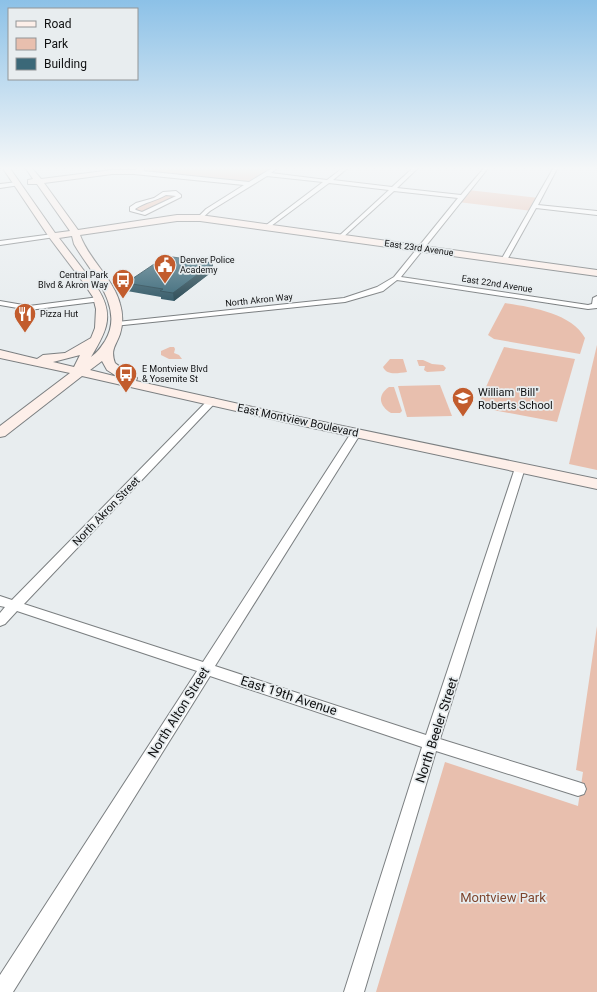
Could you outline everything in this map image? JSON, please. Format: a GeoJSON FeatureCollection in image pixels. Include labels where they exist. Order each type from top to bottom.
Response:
{"type":"FeatureCollection","features":[{"type":"Feature","properties":{"kind":"main road"},"geometry":{"type":"LineString","coordinates":[[38,213],[99,299],[102,314],[99,334],[79,371]]}},
{"type":"Feature","properties":{"kind":"main road"},"geometry":{"type":"LineString","coordinates":[[63,213],[73,227],[82,249],[108,288],[116,307],[117,324],[108,347],[106,357],[108,363],[121,374],[148,386]]}},
{"type":"Feature","properties":{"kind":"main road","name":"East 23rd Avenue"},"geometry":{"type":"LineString","coordinates":[[53,236],[146,218],[200,218],[597,272]]}},
{"type":"Feature","properties":{"kind":"main road"},"geometry":{"type":"LineString","coordinates":[[19,358],[47,359],[67,356],[86,347],[99,334]]}},
{"type":"Feature","properties":{"kind":"main road"},"geometry":{"type":"LineString","coordinates":[[0,432],[79,371],[91,365],[108,347]]}},
{"type":"Feature","properties":{"kind":"main road","name":"East Montview Boulevard"},"geometry":{"type":"LineString","coordinates":[[0,354],[356,433],[597,484]]}},
{"type":"Feature","properties":{"kind":"street"},"geometry":{"type":"LineString","coordinates":[[137,213],[146,218],[152,213]]}},
{"type":"Feature","properties":{"kind":"street"},"geometry":{"type":"LineString","coordinates":[[200,218],[205,213]]}},
{"type":"Feature","properties":{"kind":"street"},"geometry":{"type":"LineString","coordinates":[[267,227],[285,213]]}},
{"type":"Feature","properties":{"kind":"street"},"geometry":{"type":"LineString","coordinates":[[341,237],[366,213]]}},
{"type":"Feature","properties":{"kind":"street","name":"North Akron Way"},"geometry":{"type":"LineString","coordinates":[[117,324],[345,300],[380,289],[396,278],[449,213]]}},
{"type":"Feature","properties":{"kind":"street"},"geometry":{"type":"LineString","coordinates":[[504,260],[530,213]]}},
{"type":"Feature","properties":{"kind":"street"},"geometry":{"type":"LineString","coordinates":[[0,243],[53,236]]}},
{"type":"Feature","properties":{"kind":"street","name":"East 22nd Avenue"},"geometry":{"type":"LineString","coordinates":[[396,278],[588,307],[596,302]]}},
{"type":"Feature","properties":{"kind":"street"},"geometry":{"type":"LineString","coordinates":[[0,302],[29,308],[99,299]]}},
{"type":"Feature","properties":{"kind":"street","name":"North Akron Street"},"geometry":{"type":"LineString","coordinates":[[0,621],[212,401]]}},
{"type":"Feature","properties":{"kind":"street","name":"North Alton Street"},"geometry":{"type":"LineString","coordinates":[[0,992],[356,433]]}},
{"type":"Feature","properties":{"kind":"street","name":"North Beeler Street"},"geometry":{"type":"LineString","coordinates":[[354,992],[431,743],[520,468]]}},
{"type":"Feature","properties":{"kind":"street","name":"East 19th Avenue"},"geometry":{"type":"LineString","coordinates":[[0,601],[431,743],[578,789]]}},
{"type":"Feature","properties":{"kind":"green space"},"geometry":{"type":"Polygon","coordinates":[[[505,303],[538,309],[561,317],[571,323],[579,329],[585,338],[580,354],[494,339],[488,335],[505,303]]]}},
{"type":"Feature","properties":{"kind":"green space"},"geometry":{"type":"Polygon","coordinates":[[[597,345],[597,470],[569,464],[597,345]]]}},
{"type":"Feature","properties":{"kind":"green space"},"geometry":{"type":"Polygon","coordinates":[[[174,347],[174,353],[179,355],[182,359],[169,359],[161,355],[161,351],[174,347]]]}},
{"type":"Feature","properties":{"kind":"green space"},"geometry":{"type":"Polygon","coordinates":[[[504,347],[575,359],[557,422],[477,407],[504,347]]]}},
{"type":"Feature","properties":{"kind":"green space"},"geometry":{"type":"Polygon","coordinates":[[[390,359],[403,359],[407,372],[387,372],[383,367],[390,359]]]}},
{"type":"Feature","properties":{"kind":"green space"},"geometry":{"type":"Polygon","coordinates":[[[417,360],[443,365],[446,368],[444,371],[427,372],[424,370],[425,366],[419,366],[417,360]]]}},
{"type":"Feature","properties":{"kind":"green space"},"geometry":{"type":"Polygon","coordinates":[[[440,385],[452,416],[407,417],[398,386],[440,385]]]}},
{"type":"Feature","properties":{"kind":"green space"},"geometry":{"type":"Polygon","coordinates":[[[389,387],[394,387],[402,411],[400,413],[391,413],[382,404],[381,397],[385,390],[389,387]]]}},
{"type":"Feature","properties":{"kind":"green space","name":"Montview Park"},"geometry":{"type":"Polygon","coordinates":[[[597,626],[597,992],[376,992],[445,762],[578,806],[583,772],[576,770],[597,626]]]}},
{"type":"Feature","properties":{"kind":"building","name":"Denver Police Academy"},"geometry":{"type":"Polygon","coordinates":[[[166,256],[213,263],[173,293],[160,291],[163,289],[126,283],[166,256]]]}},
{"type":"Feature","properties":{"kind":"place","name":"Denver Police Academy"},"geometry":{"type":"Point","coordinates":[165,284]}},
{"type":"Feature","properties":{"kind":"place","name":"Central Park Blvd & Akron Way"},"geometry":{"type":"Point","coordinates":[123,300]}},
{"type":"Feature","properties":{"kind":"place","name":"Pizza Hut"},"geometry":{"type":"Point","coordinates":[25,334]}},
{"type":"Feature","properties":{"kind":"place","name":"E Montview Blvd & Yosemite St"},"geometry":{"type":"Point","coordinates":[126,394]}},
{"type":"Feature","properties":{"kind":"place","name":"William \"Bill\" Roberts School"},"geometry":{"type":"Point","coordinates":[463,418]}}]}
